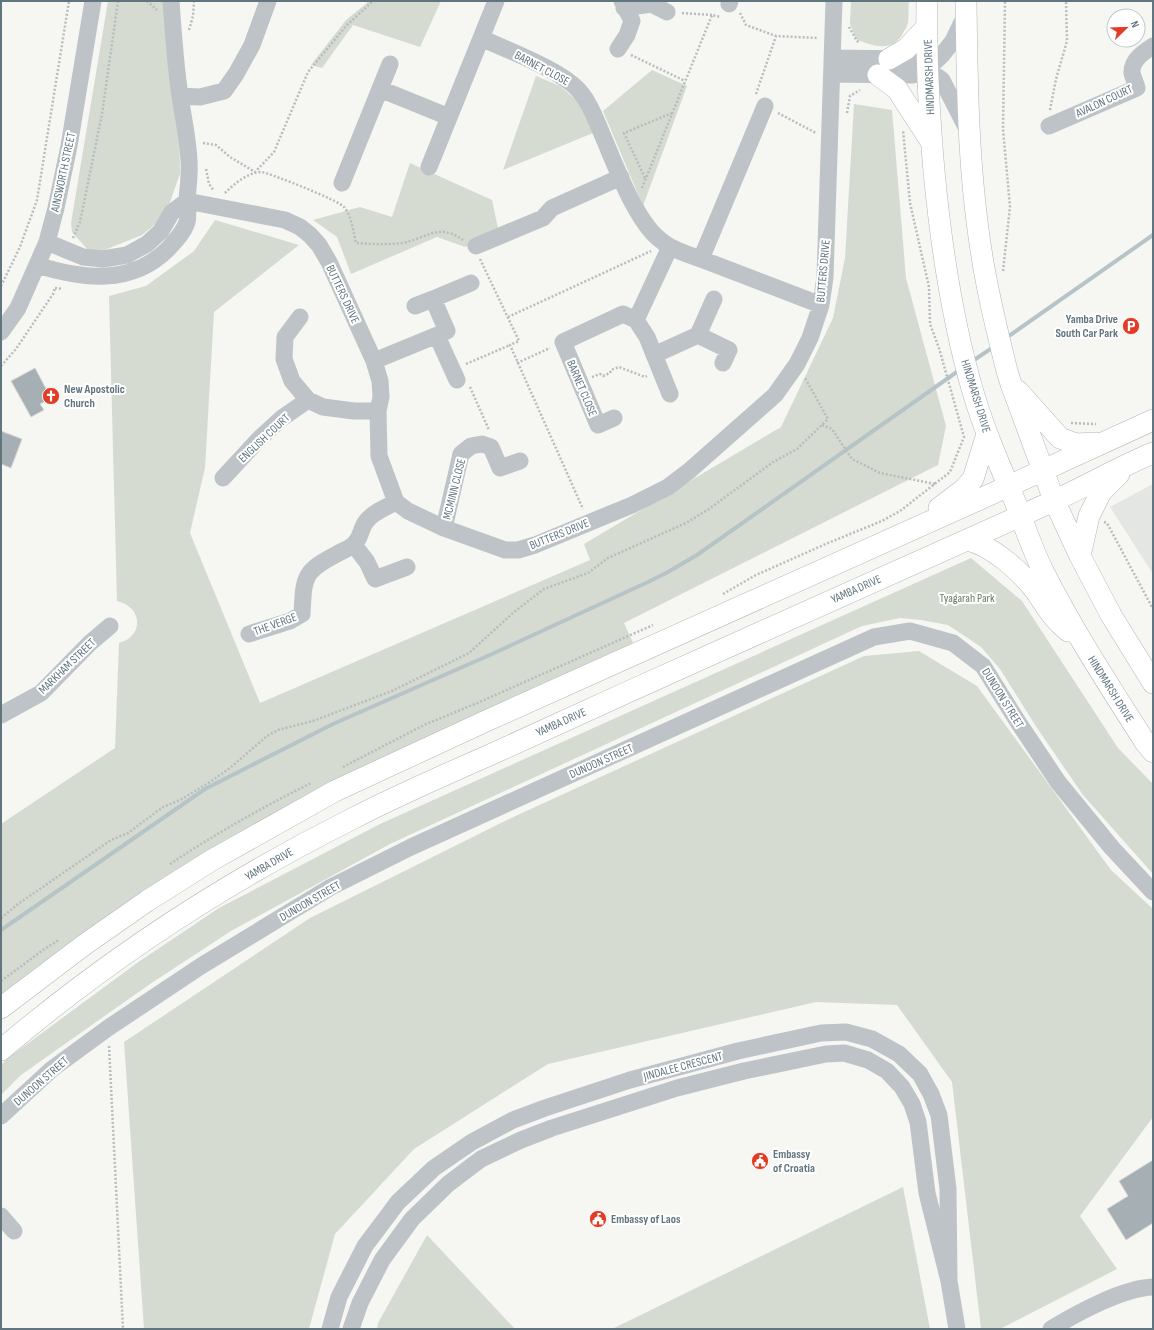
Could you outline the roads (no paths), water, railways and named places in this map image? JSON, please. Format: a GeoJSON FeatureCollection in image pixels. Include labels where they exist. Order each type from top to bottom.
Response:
{"type":"FeatureCollection","features":[{"type":"Feature","properties":{"kind":"main road","name":"HINDMARSH DRIVE"},"geometry":{"type":"LineString","coordinates":[[927,1],[931,142],[938,220],[944,263],[959,339],[974,393],[987,434],[1043,571],[1081,641],[1145,742],[1153,752]]}},
{"type":"Feature","properties":{"kind":"main road"},"geometry":{"type":"LineString","coordinates":[[966,7],[969,133],[976,212],[981,249],[994,317],[1009,378],[1054,500],[1080,556],[1111,615],[1153,683]]}},
{"type":"Feature","properties":{"kind":"main road"},"geometry":{"type":"LineString","coordinates":[[927,27],[906,49],[877,74],[897,89],[911,108],[931,142]]}},
{"type":"Feature","properties":{"kind":"main road"},"geometry":{"type":"LineString","coordinates":[[1009,378],[1060,438],[1076,444],[1101,434],[1153,420]]}},
{"type":"Feature","properties":{"kind":"main road"},"geometry":{"type":"LineString","coordinates":[[908,531],[969,484],[973,479],[987,434]]}},
{"type":"Feature","properties":{"kind":"main road"},"geometry":{"type":"LineString","coordinates":[[1,1008],[84,945],[147,901],[212,860],[335,791],[493,718],[1044,471],[1101,434]]}},
{"type":"Feature","properties":{"kind":"main road","name":"YAMBA DRIVE"},"geometry":{"type":"LineString","coordinates":[[1,1050],[66,998],[176,920],[241,880],[313,839],[400,796],[1020,516],[1129,463],[1153,453]]}},
{"type":"Feature","properties":{"kind":"main road"},"geometry":{"type":"LineString","coordinates":[[1080,556],[1089,516],[1101,492],[1129,463]]}},
{"type":"Feature","properties":{"kind":"main road"},"geometry":{"type":"LineString","coordinates":[[967,540],[976,542],[990,549],[1004,560],[1028,583],[1046,609],[1061,626],[1081,641]]}},
{"type":"Feature","properties":{"kind":"street","name":"AINSWORTH STREET"},"geometry":{"type":"LineString","coordinates":[[1,332],[18,308],[47,242],[69,146],[93,1]]}},
{"type":"Feature","properties":{"kind":"street"},"geometry":{"type":"LineString","coordinates":[[37,265],[61,272],[85,276],[102,277],[119,275],[135,270],[152,262],[177,240],[187,222],[190,160],[174,50],[171,1]]}},
{"type":"Feature","properties":{"kind":"street"},"geometry":{"type":"LineString","coordinates":[[180,96],[200,97],[224,91],[236,74],[252,45],[268,1]]}},
{"type":"Feature","properties":{"kind":"street"},"geometry":{"type":"LineString","coordinates":[[429,167],[496,1]]}},
{"type":"Feature","properties":{"kind":"street"},"geometry":{"type":"LineString","coordinates":[[618,49],[627,35],[632,21],[623,5],[651,4],[667,12]]}},
{"type":"Feature","properties":{"kind":"street"},"geometry":{"type":"LineString","coordinates":[[928,69],[953,41],[966,7]]}},
{"type":"Feature","properties":{"kind":"street","name":"BUTTERS DRIVE"},"geometry":{"type":"LineString","coordinates":[[187,201],[285,220],[300,227],[310,234],[329,262],[374,361],[380,381],[381,397],[378,410],[379,456],[396,502],[408,511],[444,528],[505,550],[518,550],[535,545],[632,505],[668,487],[689,471],[775,395],[797,364],[810,338],[821,305],[825,277],[834,8]]}},
{"type":"Feature","properties":{"kind":"street","name":"BARNET CLOSE"},"geometry":{"type":"LineString","coordinates":[[481,38],[542,66],[571,83],[581,93],[592,110],[634,206],[654,233],[668,245],[684,254],[701,258],[821,305]]}},
{"type":"Feature","properties":{"kind":"street","name":"AVALON COURT"},"geometry":{"type":"LineString","coordinates":[[1049,126],[1137,88],[1132,72],[1134,64],[1144,52],[1153,46]]}},
{"type":"Feature","properties":{"kind":"street"},"geometry":{"type":"LineString","coordinates":[[832,66],[877,74],[912,59],[942,80],[969,133]]}},
{"type":"Feature","properties":{"kind":"street"},"geometry":{"type":"LineString","coordinates":[[342,183],[390,64]]}},
{"type":"Feature","properties":{"kind":"street"},"geometry":{"type":"LineString","coordinates":[[380,89],[449,117]]}},
{"type":"Feature","properties":{"kind":"street"},"geometry":{"type":"LineString","coordinates":[[701,258],[765,106]]}},
{"type":"Feature","properties":{"kind":"street"},"geometry":{"type":"LineString","coordinates":[[476,246],[543,218],[552,208],[621,177]]}},
{"type":"Feature","properties":{"kind":"street"},"geometry":{"type":"LineString","coordinates":[[47,242],[83,257],[103,259],[127,255],[147,244],[161,232],[172,212],[187,201]]}},
{"type":"Feature","properties":{"kind":"street"},"geometry":{"type":"LineString","coordinates":[[668,245],[636,320],[647,337],[670,394]]}},
{"type":"Feature","properties":{"kind":"street"},"geometry":{"type":"LineString","coordinates":[[415,306],[472,283]]}},
{"type":"Feature","properties":{"kind":"street"},"geometry":{"type":"LineString","coordinates":[[374,361],[438,336],[447,331],[434,299]]}},
{"type":"Feature","properties":{"kind":"street"},"geometry":{"type":"LineString","coordinates":[[657,363],[698,335],[714,299]]}},
{"type":"Feature","properties":{"kind":"street","name":"BARNET CLOSE"},"geometry":{"type":"LineString","coordinates":[[614,418],[598,425],[563,342],[623,314],[636,320]]}},
{"type":"Feature","properties":{"kind":"street"},"geometry":{"type":"LineString","coordinates":[[300,317],[285,337],[284,359],[292,381],[308,400],[323,406],[354,411],[378,410]]}},
{"type":"Feature","properties":{"kind":"street"},"geometry":{"type":"LineString","coordinates":[[698,335],[729,350],[723,363]]}},
{"type":"Feature","properties":{"kind":"street"},"geometry":{"type":"LineString","coordinates":[[438,336],[454,375]]}},
{"type":"Feature","properties":{"kind":"street","name":"ENGLISH COURT"},"geometry":{"type":"LineString","coordinates":[[223,478],[259,439],[282,418],[308,400]]}},
{"type":"Feature","properties":{"kind":"street","name":"MCMINN CLOSE"},"geometry":{"type":"LineString","coordinates":[[444,528],[461,454],[471,446],[482,444],[491,447],[500,468],[520,461]]}},
{"type":"Feature","properties":{"kind":"street"},"geometry":{"type":"LineString","coordinates":[[396,502],[374,514],[363,525],[360,537],[354,545],[367,562],[376,579],[407,567]]}},
{"type":"Feature","properties":{"kind":"street","name":"THE VERGE"},"geometry":{"type":"LineString","coordinates":[[248,634],[290,621],[302,614],[302,591],[305,580],[313,568],[335,554],[354,545]]}},
{"type":"Feature","properties":{"kind":"street","name":"MARKHAM STREET"},"geometry":{"type":"LineString","coordinates":[[1,715],[40,693],[90,643],[110,626]]}},
{"type":"Feature","properties":{"kind":"street","name":"DUNOON STREET"},"geometry":{"type":"LineString","coordinates":[[1,1116],[52,1070],[108,1028],[201,966],[331,887],[398,854],[874,637],[910,631],[953,644],[983,666],[1058,782],[1112,848],[1153,892]]}},
{"type":"Feature","properties":{"kind":"street","name":"JINDALEE CRESCENT"},"geometry":{"type":"LineString","coordinates":[[330,1329],[339,1297],[365,1246],[398,1202],[434,1168],[472,1142],[513,1120],[630,1080],[738,1051],[821,1033],[846,1032],[872,1039],[886,1046],[899,1054],[920,1074],[931,1094],[939,1115],[948,1189],[949,1281]]}},
{"type":"Feature","properties":{"kind":"street","name":"JINDALEE CRESCENT"},"geometry":{"type":"LineString","coordinates":[[351,1329],[360,1303],[382,1260],[412,1219],[448,1184],[481,1159],[521,1140],[552,1128],[677,1088],[744,1071],[826,1054],[844,1053],[868,1060],[887,1071],[902,1087],[912,1104],[918,1122],[928,1193],[949,1281],[957,1329]]}},
{"type":"Feature","properties":{"kind":"street"},"geometry":{"type":"LineString","coordinates":[[1,1216],[14,1232]]}},
{"type":"Feature","properties":{"kind":"street"},"geometry":{"type":"LineString","coordinates":[[1051,1329],[1070,1317],[1115,1297],[1145,1287],[1153,1287]]}},
{"type":"Feature","properties":{"kind":"waterway"},"geometry":{"type":"LineString","coordinates":[[1006,338],[1153,235]]}},
{"type":"Feature","properties":{"kind":"waterway"},"geometry":{"type":"LineString","coordinates":[[971,362],[995,346]]}},
{"type":"Feature","properties":{"kind":"waterway"},"geometry":{"type":"LineString","coordinates":[[1,930],[205,789],[333,724],[492,654],[668,572],[697,555],[961,369]]}},
{"type":"Feature","properties":{"kind":"place","name":"Yamba Drive South Car Park"},"geometry":{"type":"Point","coordinates":[1131,326]}},
{"type":"Feature","properties":{"kind":"place","name":"New Apostolic Church"},"geometry":{"type":"Point","coordinates":[51,396]}},
{"type":"Feature","properties":{"kind":"place","name":"Embassy of Croatia"},"geometry":{"type":"Point","coordinates":[760,1161]}},
{"type":"Feature","properties":{"kind":"place","name":"Embassy of Laos"},"geometry":{"type":"Point","coordinates":[598,1219]}},
{"type":"Feature","properties":{"kind":"park label","name":"Tyagarah Park"},"geometry":{"type":"Point","coordinates":[967,598]}}]}
